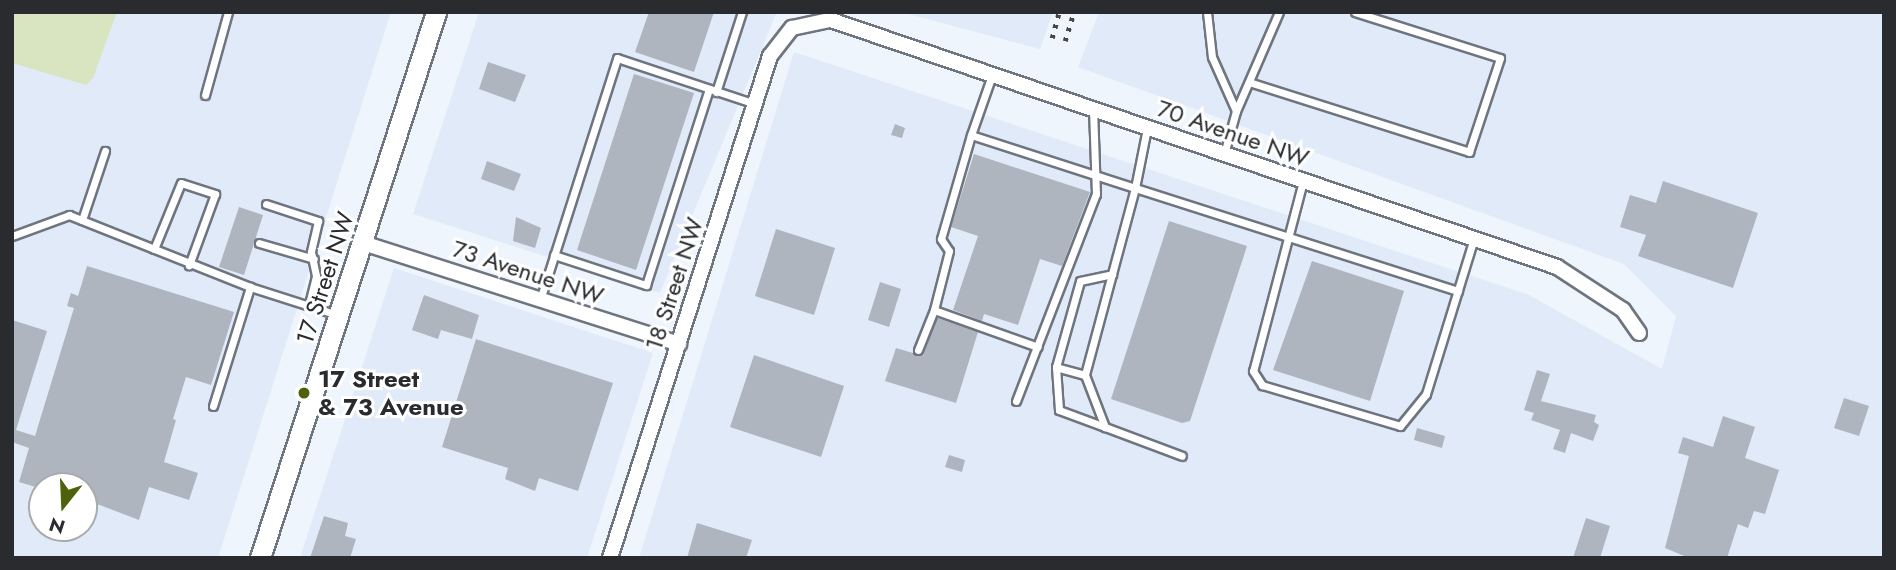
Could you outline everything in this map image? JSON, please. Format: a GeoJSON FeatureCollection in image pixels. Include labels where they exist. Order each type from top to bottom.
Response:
{"type":"FeatureCollection","features":[{"type":"Feature","properties":{"kind":"main road","name":"17 Street NW"},"geometry":{"type":"LineString","coordinates":[[260,558],[436,12]]}},
{"type":"Feature","properties":{"kind":"street","name":"70 Avenue NW"},"geometry":{"type":"LineString","coordinates":[[792,29],[831,20],[1557,267],[1623,310],[1639,333]]}},
{"type":"Feature","properties":{"kind":"street","name":"18 Street NW"},"geometry":{"type":"LineString","coordinates":[[610,558],[770,56],[792,29]]}},
{"type":"Feature","properties":{"kind":"street","name":"73 Avenue NW"},"geometry":{"type":"LineString","coordinates":[[363,243],[679,344]]}},
{"type":"Feature","properties":{"kind":"lane"},"geometry":{"type":"LineString","coordinates":[[205,95],[228,12]]}},
{"type":"Feature","properties":{"kind":"lane"},"geometry":{"type":"LineString","coordinates":[[554,255],[646,285],[742,12]]}},
{"type":"Feature","properties":{"kind":"lane"},"geometry":{"type":"LineString","coordinates":[[1208,12],[1212,57],[1236,111]]}},
{"type":"Feature","properties":{"kind":"lane"},"geometry":{"type":"LineString","coordinates":[[1224,154],[1236,111],[1252,83],[1279,12]]}},
{"type":"Feature","properties":{"kind":"lane"},"geometry":{"type":"LineString","coordinates":[[1252,83],[1469,152],[1500,58],[1355,12]]}},
{"type":"Feature","properties":{"kind":"lane"},"geometry":{"type":"LineString","coordinates":[[540,300],[617,58],[755,104]]}},
{"type":"Feature","properties":{"kind":"lane"},"geometry":{"type":"LineString","coordinates":[[918,350],[934,310],[949,251],[941,239],[971,135],[992,75]]}},
{"type":"Feature","properties":{"kind":"lane"},"geometry":{"type":"LineString","coordinates":[[1016,401],[1096,194],[1093,109]]}},
{"type":"Feature","properties":{"kind":"lane"},"geometry":{"type":"LineString","coordinates":[[1105,427],[1085,375],[1135,188],[1147,128]]}},
{"type":"Feature","properties":{"kind":"lane"},"geometry":{"type":"LineString","coordinates":[[971,135],[1094,171],[1135,188],[1458,291]]}},
{"type":"Feature","properties":{"kind":"lane"},"geometry":{"type":"LineString","coordinates":[[82,220],[105,151]]}},
{"type":"Feature","properties":{"kind":"lane"},"geometry":{"type":"LineString","coordinates":[[1303,180],[1253,371],[1262,385],[1400,426],[1426,394],[1474,238]]}},
{"type":"Feature","properties":{"kind":"lane"},"geometry":{"type":"LineString","coordinates":[[154,249],[181,183],[215,194],[189,265]]}},
{"type":"Feature","properties":{"kind":"lane"},"geometry":{"type":"LineString","coordinates":[[267,204],[318,221],[311,252],[316,276],[309,305]]}},
{"type":"Feature","properties":{"kind":"lane"},"geometry":{"type":"LineString","coordinates":[[12,236],[69,215],[189,265],[338,316]]}},
{"type":"Feature","properties":{"kind":"lane"},"geometry":{"type":"LineString","coordinates":[[259,243],[314,260]]}},
{"type":"Feature","properties":{"kind":"lane"},"geometry":{"type":"LineString","coordinates":[[1112,274],[1080,281],[1056,367],[1059,410],[1182,456]]}},
{"type":"Feature","properties":{"kind":"lane"},"geometry":{"type":"LineString","coordinates":[[213,406],[250,287]]}},
{"type":"Feature","properties":{"kind":"lane"},"geometry":{"type":"LineString","coordinates":[[934,310],[1038,347]]}},
{"type":"Feature","properties":{"kind":"lane"},"geometry":{"type":"LineString","coordinates":[[1056,367],[1085,375]]}},
{"type":"Feature","properties":{"kind":"shaded area"},"geometry":{"type":"Polygon","coordinates":[[[12,12],[391,12],[218,558],[12,558],[12,12]]]}},
{"type":"Feature","properties":{"kind":"shaded area"},"geometry":{"type":"Polygon","coordinates":[[[479,12],[777,12],[660,293],[413,214],[479,12]]]}},
{"type":"Feature","properties":{"kind":"shaded area"},"geometry":{"type":"Polygon","coordinates":[[[901,12],[1053,12],[1040,49],[901,12]]]}},
{"type":"Feature","properties":{"kind":"shaded area"},"geometry":{"type":"Polygon","coordinates":[[[1099,12],[1884,12],[1884,558],[639,558],[794,52],[1529,295],[1662,369],[1676,316],[1624,264],[1078,67],[1099,12]]]}},
{"type":"Feature","properties":{"kind":"shaded area"},"geometry":{"type":"Polygon","coordinates":[[[394,268],[653,353],[587,558],[300,558],[394,268]]]}},
{"type":"Feature","properties":{"kind":"green space"},"geometry":{"type":"Polygon","coordinates":[[[12,12],[117,12],[93,78],[86,85],[12,63],[12,12]]]}},
{"type":"Feature","properties":{"kind":"building"},"geometry":{"type":"Polygon","coordinates":[[[649,12],[714,12],[694,72],[635,52],[649,12]]]}},
{"type":"Feature","properties":{"kind":"building"},"geometry":{"type":"Polygon","coordinates":[[[488,62],[526,75],[515,102],[479,89],[488,62]]]}},
{"type":"Feature","properties":{"kind":"building"},"geometry":{"type":"Polygon","coordinates":[[[634,74],[694,93],[636,270],[577,250],[634,74]]]}},
{"type":"Feature","properties":{"kind":"building"},"geometry":{"type":"Polygon","coordinates":[[[895,124],[905,128],[902,138],[891,135],[895,124]]]}},
{"type":"Feature","properties":{"kind":"building"},"geometry":{"type":"Polygon","coordinates":[[[974,154],[1090,192],[1062,266],[1040,259],[1018,325],[984,314],[982,321],[953,310],[978,236],[951,227],[974,154]]]}},
{"type":"Feature","properties":{"kind":"building"},"geometry":{"type":"Polygon","coordinates":[[[487,161],[521,174],[514,191],[481,179],[487,161]]]}},
{"type":"Feature","properties":{"kind":"building"},"geometry":{"type":"Polygon","coordinates":[[[1663,181],[1758,213],[1733,288],[1638,256],[1646,235],[1620,227],[1630,195],[1656,203],[1663,181]]]}},
{"type":"Feature","properties":{"kind":"building"},"geometry":{"type":"Polygon","coordinates":[[[239,207],[263,215],[244,275],[219,267],[239,207]]]}},
{"type":"Feature","properties":{"kind":"building"},"geometry":{"type":"Polygon","coordinates":[[[516,217],[541,228],[535,248],[513,241],[516,217]]]}},
{"type":"Feature","properties":{"kind":"building"},"geometry":{"type":"Polygon","coordinates":[[[1169,221],[1247,246],[1190,421],[1182,423],[1111,399],[1169,221]]]}},
{"type":"Feature","properties":{"kind":"building"},"geometry":{"type":"Polygon","coordinates":[[[776,229],[835,248],[814,315],[755,296],[776,229]]]}},
{"type":"Feature","properties":{"kind":"building"},"geometry":{"type":"Polygon","coordinates":[[[1312,261],[1404,291],[1370,401],[1273,370],[1312,261]]]}},
{"type":"Feature","properties":{"kind":"building"},"geometry":{"type":"Polygon","coordinates":[[[87,266],[234,312],[211,385],[186,377],[173,419],[176,420],[164,462],[198,473],[189,500],[149,487],[139,520],[98,504],[98,472],[28,472],[28,485],[19,482],[29,448],[12,442],[12,320],[47,331],[16,430],[35,436],[74,308],[67,306],[71,293],[78,296],[87,266]]]}},
{"type":"Feature","properties":{"kind":"building"},"geometry":{"type":"Polygon","coordinates":[[[880,282],[901,289],[889,327],[868,320],[880,282]]]}},
{"type":"Feature","properties":{"kind":"building"},"geometry":{"type":"Polygon","coordinates":[[[424,295],[479,315],[472,339],[441,330],[438,339],[412,330],[424,295]]]}},
{"type":"Feature","properties":{"kind":"building"},"geometry":{"type":"Polygon","coordinates":[[[937,318],[978,332],[956,403],[885,381],[896,348],[923,356],[937,318]]]}},
{"type":"Feature","properties":{"kind":"building"},"geometry":{"type":"Polygon","coordinates":[[[476,339],[613,383],[578,491],[539,478],[535,491],[505,479],[508,468],[442,447],[476,339]]]}},
{"type":"Feature","properties":{"kind":"building"},"geometry":{"type":"Polygon","coordinates":[[[754,355],[844,386],[821,457],[730,427],[754,355]]]}},
{"type":"Feature","properties":{"kind":"building"},"geometry":{"type":"Polygon","coordinates":[[[1537,370],[1550,374],[1541,401],[1596,415],[1594,422],[1599,425],[1593,441],[1571,433],[1565,453],[1553,449],[1560,430],[1531,420],[1534,413],[1524,410],[1537,370]]]}},
{"type":"Feature","properties":{"kind":"building"},"geometry":{"type":"Polygon","coordinates":[[[1844,398],[1869,406],[1859,436],[1834,428],[1844,398]]]}},
{"type":"Feature","properties":{"kind":"building"},"geometry":{"type":"Polygon","coordinates":[[[1723,416],[1755,427],[1745,458],[1779,470],[1765,514],[1754,511],[1748,528],[1738,524],[1727,558],[1689,558],[1665,548],[1689,456],[1678,453],[1683,437],[1713,447],[1723,416]]]}},
{"type":"Feature","properties":{"kind":"building"},"geometry":{"type":"Polygon","coordinates":[[[1417,428],[1445,436],[1442,448],[1414,440],[1417,428]]]}},
{"type":"Feature","properties":{"kind":"building"},"geometry":{"type":"Polygon","coordinates":[[[949,455],[965,460],[962,472],[945,467],[949,455]]]}},
{"type":"Feature","properties":{"kind":"building"},"geometry":{"type":"Polygon","coordinates":[[[324,516],[348,523],[345,536],[356,539],[350,558],[310,558],[324,516]]]}},
{"type":"Feature","properties":{"kind":"building"},"geometry":{"type":"Polygon","coordinates":[[[1586,518],[1610,526],[1600,558],[1573,558],[1586,518]]]}},
{"type":"Feature","properties":{"kind":"building"},"geometry":{"type":"Polygon","coordinates":[[[697,523],[752,540],[746,558],[687,558],[697,523]]]}},
{"type":"Feature","properties":{"kind":"railway"},"geometry":{"type":"LineString","coordinates":[[1052,38],[1059,12]]}},
{"type":"Feature","properties":{"kind":"railway"},"geometry":{"type":"LineString","coordinates":[[1065,41],[1074,12]]}},
{"type":"Feature","properties":{"kind":"place","name":"17 Street & 73 Avenue"},"geometry":{"type":"Point","coordinates":[304,393]}}]}
